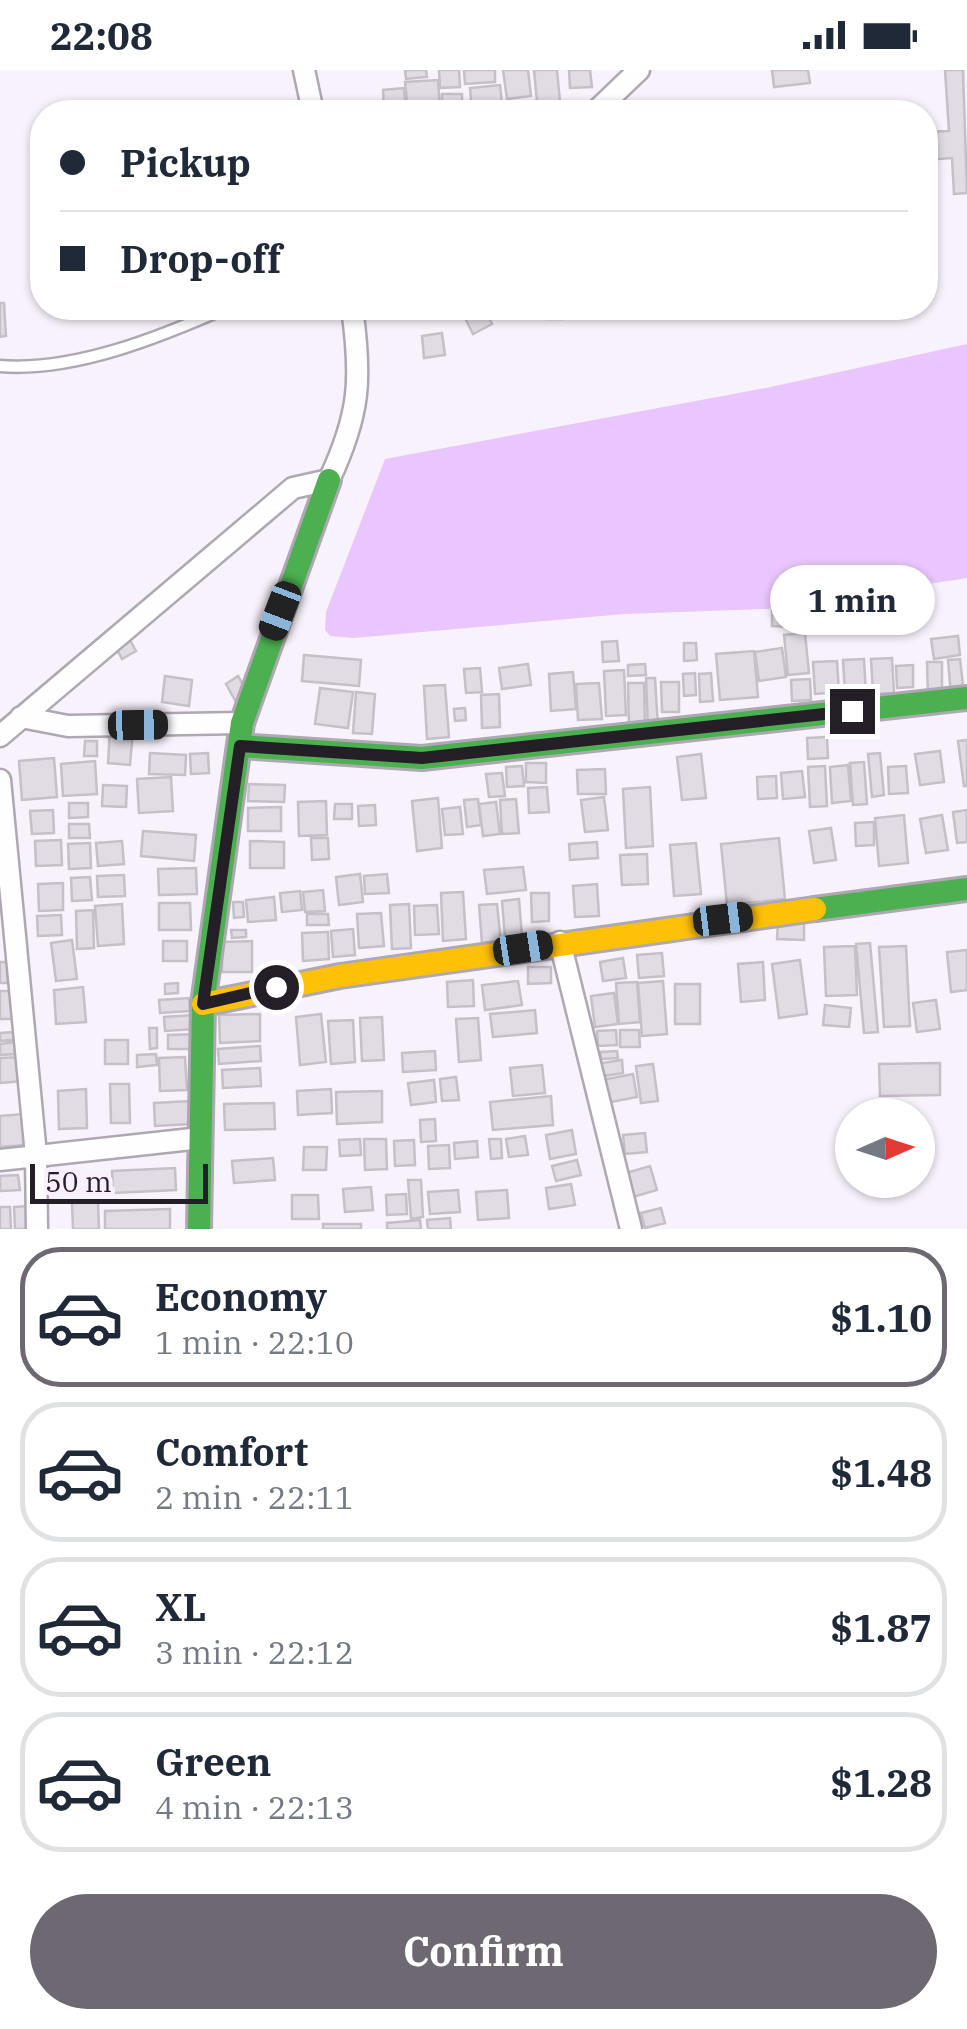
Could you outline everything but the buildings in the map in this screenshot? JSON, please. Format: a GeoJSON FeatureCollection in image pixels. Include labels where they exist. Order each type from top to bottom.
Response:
{"type":"FeatureCollection","features":[{"type":"Feature","properties":{"kind":"street"},"geometry":{"type":"LineString","coordinates":[[304,70],[310,100]]}},
{"type":"Feature","properties":{"kind":"street"},"geometry":{"type":"LineString","coordinates":[[608,100],[640,70]]}},
{"type":"Feature","properties":{"kind":"street"},"geometry":{"type":"LineString","coordinates":[[199,1229],[203,1004],[241,734],[329,480],[352,431],[360,365],[354,320]]}},
{"type":"Feature","properties":{"kind":"street"},"geometry":{"type":"LineString","coordinates":[[0,736],[293,488],[329,480]]}},
{"type":"Feature","properties":{"kind":"street"},"geometry":{"type":"LineString","coordinates":[[21,718],[68,726],[241,734],[422,758],[967,698]]}},
{"type":"Feature","properties":{"kind":"street"},"geometry":{"type":"LineString","coordinates":[[0,780],[36,1155],[36,1229]]}},
{"type":"Feature","properties":{"kind":"street"},"geometry":{"type":"LineString","coordinates":[[203,1004],[320,979],[560,942],[967,888]]}},
{"type":"Feature","properties":{"kind":"street"},"geometry":{"type":"LineString","coordinates":[[560,942],[631,1229]]}},
{"type":"Feature","properties":{"kind":"street"},"geometry":{"type":"LineString","coordinates":[[0,1160],[201,1138]]}},
{"type":"Feature","properties":{"kind":"lane"},"geometry":{"type":"LineString","coordinates":[[0,366],[22,368],[148,342],[198,320]]}},
{"type":"Feature","properties":{"kind":"shaded area"},"geometry":{"type":"Polygon","coordinates":[[[967,344],[967,578],[767,609],[624,614],[354,638],[330,636],[325,630],[326,612],[385,459],[766,388],[967,344]]]}},
{"type":"Feature","properties":{"kind":"traffic: fast"},"geometry":{"type":"LineString","coordinates":[[199,1229],[203,1004],[242,723],[329,480]]}},
{"type":"Feature","properties":{"kind":"traffic: fast"},"geometry":{"type":"LineString","coordinates":[[240,746],[422,758],[967,698]]}},
{"type":"Feature","properties":{"kind":"traffic: fast"},"geometry":{"type":"LineString","coordinates":[[815,909],[967,889]]}},
{"type":"Feature","properties":{"kind":"traffic: slow"},"geometry":{"type":"LineString","coordinates":[[203,1004],[340,976],[815,909]]}},
{"type":"Feature","properties":{"kind":"route"},"geometry":{"type":"LineString","coordinates":[[276,987],[203,1004],[240,746],[422,758],[852,711]]}}]}
